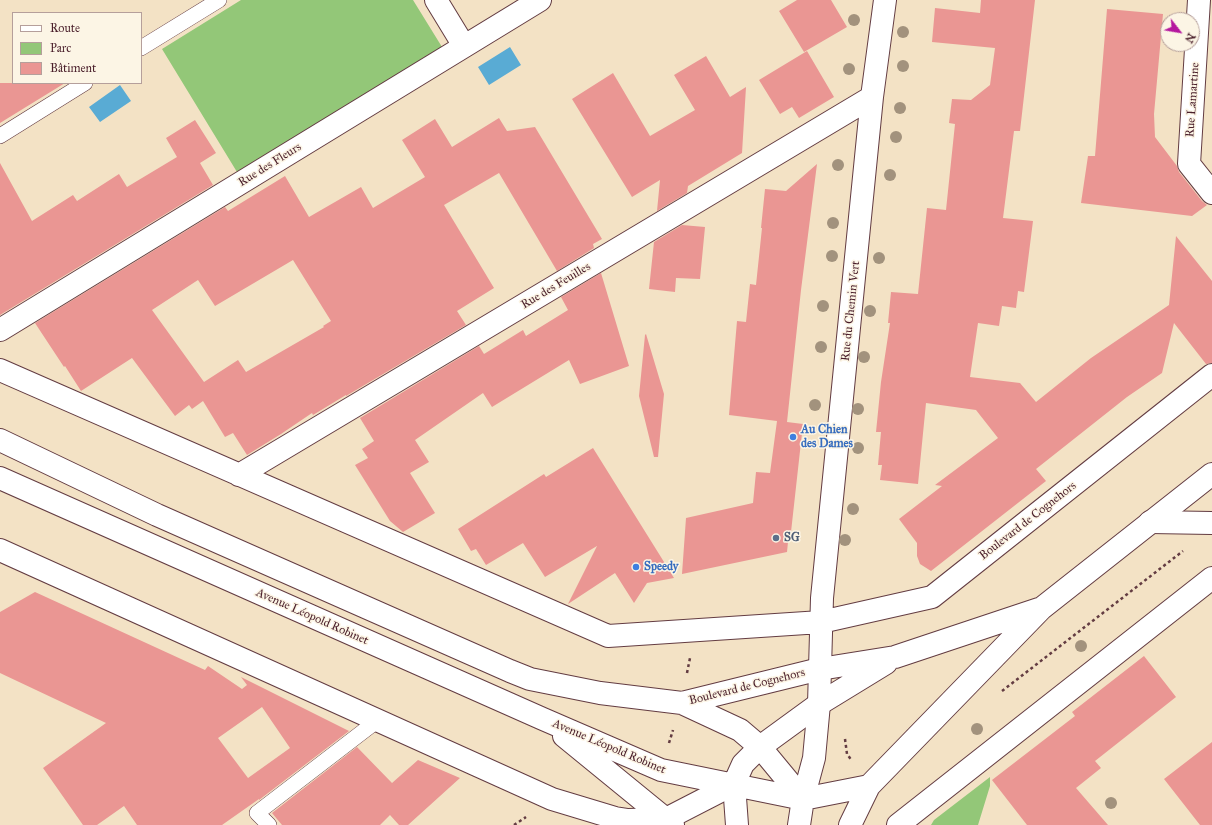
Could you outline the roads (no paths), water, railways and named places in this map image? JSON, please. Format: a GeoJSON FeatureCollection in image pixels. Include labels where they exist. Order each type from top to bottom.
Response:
{"type":"FeatureCollection","features":[{"type":"Feature","properties":{"kind":"street"},"geometry":{"type":"LineString","coordinates":[[436,0],[464,46]]}},
{"type":"Feature","properties":{"kind":"street","name":"Rue des Fleurs"},"geometry":{"type":"LineString","coordinates":[[0,330],[540,0]]}},
{"type":"Feature","properties":{"kind":"street","name":"Rue du Chemin Vert"},"geometry":{"type":"LineString","coordinates":[[821,622],[872,97],[885,0]]}},
{"type":"Feature","properties":{"kind":"street","name":"Rue Lamartine"},"geometry":{"type":"LineString","coordinates":[[1199,0],[1189,164],[1212,193]]}},
{"type":"Feature","properties":{"kind":"street","name":"Rue des Feuilles"},"geometry":{"type":"LineString","coordinates":[[239,475],[872,97]]}},
{"type":"Feature","properties":{"kind":"street"},"geometry":{"type":"LineString","coordinates":[[0,370],[608,636],[821,622],[819,704],[814,758],[803,799],[799,825]]}},
{"type":"Feature","properties":{"kind":"street","name":"Boulevard de Cognehors"},"geometry":{"type":"LineString","coordinates":[[821,622],[932,597],[1212,375]]}},
{"type":"Feature","properties":{"kind":"street"},"geometry":{"type":"LineString","coordinates":[[0,440],[157,515],[530,679],[600,693],[682,703],[740,730],[760,747],[803,799]]}},
{"type":"Feature","properties":{"kind":"street","name":"Boulevard de Cognehors"},"geometry":{"type":"LineString","coordinates":[[850,825],[869,786],[1042,608],[1212,474]]}},
{"type":"Feature","properties":{"kind":"street","name":"Avenue Léopold Robinet"},"geometry":{"type":"LineString","coordinates":[[0,478],[661,770],[734,784]]}},
{"type":"Feature","properties":{"kind":"street"},"geometry":{"type":"LineString","coordinates":[[1150,522],[1212,523]]}},
{"type":"Feature","properties":{"kind":"street"},"geometry":{"type":"LineString","coordinates":[[0,550],[552,799],[615,818],[670,822],[734,784],[803,799],[869,786]]}},
{"type":"Feature","properties":{"kind":"street"},"geometry":{"type":"LineString","coordinates":[[898,825],[1212,578]]}},
{"type":"Feature","properties":{"kind":"street","name":"Boulevard de Cognehors"},"geometry":{"type":"LineString","coordinates":[[682,703],[820,669],[895,657],[1042,608]]}},
{"type":"Feature","properties":{"kind":"street"},"geometry":{"type":"LineString","coordinates":[[737,825],[734,784],[744,764],[760,747],[819,704],[895,657]]}},
{"type":"Feature","properties":{"kind":"street"},"geometry":{"type":"LineString","coordinates":[[543,719],[670,822]]}},
{"type":"Feature","properties":{"kind":"lane"},"geometry":{"type":"LineString","coordinates":[[142,47],[219,0]]}},
{"type":"Feature","properties":{"kind":"lane"},"geometry":{"type":"LineString","coordinates":[[0,136],[83,84]]}},
{"type":"Feature","properties":{"kind":"lane"},"geometry":{"type":"LineString","coordinates":[[269,825],[257,813],[378,720]]}},
{"type":"Feature","properties":{"kind":"water"},"geometry":{"type":"Polygon","coordinates":[[[510,47],[521,65],[489,85],[478,67],[510,47]]]}},
{"type":"Feature","properties":{"kind":"water"},"geometry":{"type":"Polygon","coordinates":[[[120,85],[131,101],[100,122],[89,107],[120,85]]]}},
{"type":"Feature","properties":{"kind":"place","name":"Au Chien des Dames"},"geometry":{"type":"Point","coordinates":[793,437]}},
{"type":"Feature","properties":{"kind":"place","name":"SG"},"geometry":{"type":"Point","coordinates":[776,538]}},
{"type":"Feature","properties":{"kind":"place","name":"Speedy"},"geometry":{"type":"Point","coordinates":[636,567]}}]}
